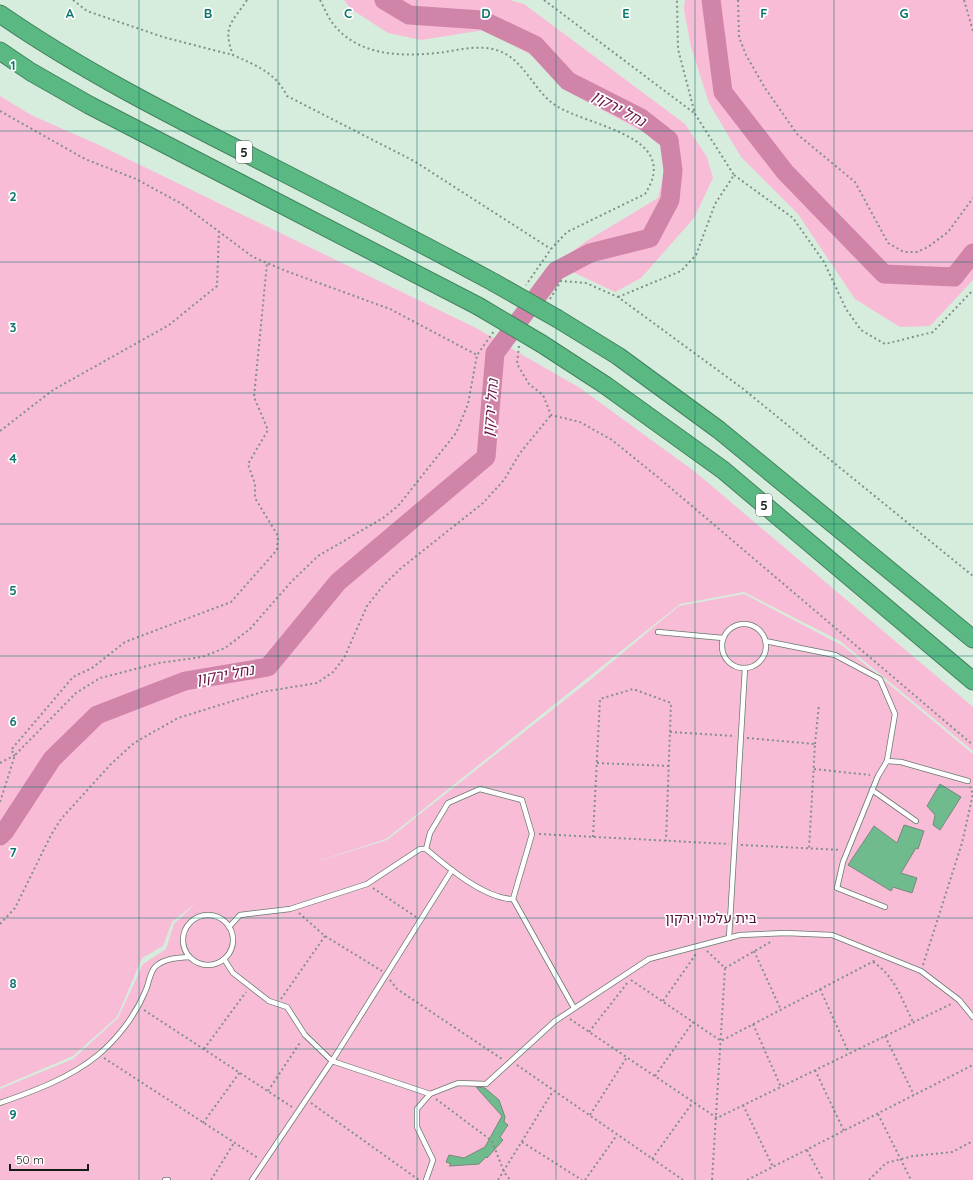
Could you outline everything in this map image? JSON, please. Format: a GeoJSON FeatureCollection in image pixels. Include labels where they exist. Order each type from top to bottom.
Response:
{"type":"FeatureCollection","features":[{"type":"Feature","properties":{"kind":"highway","name":"5"},"geometry":{"type":"LineString","coordinates":[[0,14],[34,38],[157,108],[394,229],[493,282],[558,319],[618,356],[719,430],[973,639]]}},
{"type":"Feature","properties":{"kind":"highway","name":"5"},"geometry":{"type":"LineString","coordinates":[[0,51],[31,72],[89,105],[478,306],[542,344],[605,385],[722,470],[973,681]]}},
{"type":"Feature","properties":{"kind":"lane"},"geometry":{"type":"LineString","coordinates":[[743,624],[750,625],[757,629],[765,641],[766,648],[763,656],[752,666],[745,668],[737,667],[730,663],[724,656],[722,646],[723,638],[728,630],[743,624]]}},
{"type":"Feature","properties":{"kind":"lane"},"geometry":{"type":"LineString","coordinates":[[658,632],[723,638]]}},
{"type":"Feature","properties":{"kind":"lane"},"geometry":{"type":"LineString","coordinates":[[765,641],[835,655],[880,679],[894,714],[887,760],[878,776],[848,851],[837,888],[884,907]]}},
{"type":"Feature","properties":{"kind":"lane"},"geometry":{"type":"LineString","coordinates":[[729,938],[745,668]]}},
{"type":"Feature","properties":{"kind":"lane"},"geometry":{"type":"LineString","coordinates":[[887,760],[901,762],[968,781]]}},
{"type":"Feature","properties":{"kind":"lane"},"geometry":{"type":"LineString","coordinates":[[426,849],[430,832],[448,803],[480,789],[522,800],[532,834],[513,899],[574,1008]]}},
{"type":"Feature","properties":{"kind":"lane"},"geometry":{"type":"LineString","coordinates":[[872,790],[916,821]]}},
{"type":"Feature","properties":{"kind":"lane"},"geometry":{"type":"LineString","coordinates":[[229,927],[240,916],[293,908],[367,884],[420,849],[426,849],[461,877],[504,899],[513,899]]}},
{"type":"Feature","properties":{"kind":"lane"},"geometry":{"type":"LineString","coordinates":[[252,1180],[332,1060],[452,870]]}},
{"type":"Feature","properties":{"kind":"lane"},"geometry":{"type":"LineString","coordinates":[[208,915],[224,921],[229,927],[232,934],[232,948],[224,959],[210,965],[195,961],[190,957],[183,942],[184,934],[193,920],[200,916],[208,915]]}},
{"type":"Feature","properties":{"kind":"lane"},"geometry":{"type":"LineString","coordinates":[[426,1180],[433,1160],[417,1127],[417,1109],[430,1094],[458,1083],[486,1084],[509,1062],[564,1015],[649,959],[740,935],[786,933],[832,935],[921,970],[960,1000],[973,1018]]}},
{"type":"Feature","properties":{"kind":"lane"},"geometry":{"type":"LineString","coordinates":[[0,1103],[35,1090],[66,1076],[98,1055],[125,1027],[138,1006],[156,966],[170,958],[190,957]]}},
{"type":"Feature","properties":{"kind":"lane"},"geometry":{"type":"LineString","coordinates":[[224,959],[234,973],[269,1002],[287,1007],[305,1035],[332,1060],[430,1094]]}},
{"type":"Feature","properties":{"kind":"path"},"geometry":{"type":"LineString","coordinates":[[73,0],[87,11],[162,37],[233,55],[264,69],[281,84],[287,96],[414,161],[551,249],[567,232],[645,194],[652,183],[655,171],[653,159],[647,148],[631,138],[555,106],[541,93],[513,59],[497,50],[478,47],[434,53],[377,52],[360,46],[344,35],[331,21],[320,0]]}},
{"type":"Feature","properties":{"kind":"path"},"geometry":{"type":"LineString","coordinates":[[233,55],[227,40],[228,30],[247,0]]}},
{"type":"Feature","properties":{"kind":"path"},"geometry":{"type":"LineString","coordinates":[[544,0],[695,114]]}},
{"type":"Feature","properties":{"kind":"path"},"geometry":{"type":"LineString","coordinates":[[678,0],[678,49],[695,114],[734,175],[793,218],[824,262],[846,309],[861,330],[884,344],[933,332],[973,290]]}},
{"type":"Feature","properties":{"kind":"path"},"geometry":{"type":"LineString","coordinates":[[738,0],[740,37],[746,55],[765,88],[797,134],[855,182],[888,243],[904,252],[917,252],[928,247],[948,232],[973,198]]}},
{"type":"Feature","properties":{"kind":"path"},"geometry":{"type":"LineString","coordinates":[[964,0],[973,31]]}},
{"type":"Feature","properties":{"kind":"path"},"geometry":{"type":"LineString","coordinates":[[0,111],[85,159],[136,179],[182,204],[254,257],[390,309],[477,355],[468,404],[456,433],[398,506],[383,518],[318,556],[291,582],[250,629],[225,648],[202,657],[159,663],[100,678],[76,693],[15,755],[0,764]]}},
{"type":"Feature","properties":{"kind":"path"},"geometry":{"type":"LineString","coordinates":[[618,297],[681,271],[696,255],[714,204],[734,175]]}},
{"type":"Feature","properties":{"kind":"path"},"geometry":{"type":"LineString","coordinates":[[0,431],[53,390],[169,325],[217,286],[218,231]]}},
{"type":"Feature","properties":{"kind":"path"},"geometry":{"type":"LineString","coordinates":[[15,755],[11,750],[73,677],[92,668],[125,642],[231,602],[277,550],[278,536],[255,498],[254,484],[248,464],[268,430],[254,397],[267,263]]}},
{"type":"Feature","properties":{"kind":"path"},"geometry":{"type":"LineString","coordinates":[[561,280],[586,283],[618,297],[742,388],[973,576]]}},
{"type":"Feature","properties":{"kind":"path"},"geometry":{"type":"LineString","coordinates":[[517,364],[529,384],[543,395],[551,415]]}},
{"type":"Feature","properties":{"kind":"path"},"geometry":{"type":"LineString","coordinates":[[551,415],[580,422],[612,440],[630,454],[973,745]]}},
{"type":"Feature","properties":{"kind":"path"},"geometry":{"type":"LineString","coordinates":[[0,924],[15,908],[51,835],[61,820],[111,764],[134,743],[178,718],[262,692],[317,682],[333,672],[344,658],[367,606],[382,587],[400,569],[483,503],[504,480],[520,453],[551,415]]}},
{"type":"Feature","properties":{"kind":"path"},"geometry":{"type":"LineString","coordinates":[[593,837],[600,699],[633,689],[671,703],[666,841]]}},
{"type":"Feature","properties":{"kind":"path"},"geometry":{"type":"LineString","coordinates":[[809,849],[815,744],[819,704]]}},
{"type":"Feature","properties":{"kind":"path"},"geometry":{"type":"LineString","coordinates":[[670,732],[815,744]]}},
{"type":"Feature","properties":{"kind":"path"},"geometry":{"type":"LineString","coordinates":[[0,802],[15,755]]}},
{"type":"Feature","properties":{"kind":"path"},"geometry":{"type":"LineString","coordinates":[[597,763],[669,766]]}},
{"type":"Feature","properties":{"kind":"path"},"geometry":{"type":"LineString","coordinates":[[814,769],[878,776]]}},
{"type":"Feature","properties":{"kind":"path"},"geometry":{"type":"LineString","coordinates":[[921,970],[962,843],[973,794],[968,781]]}},
{"type":"Feature","properties":{"kind":"path"},"geometry":{"type":"LineString","coordinates":[[532,834],[848,851]]}},
{"type":"Feature","properties":{"kind":"path"},"geometry":{"type":"LineString","coordinates":[[367,884],[420,920]]}},
{"type":"Feature","properties":{"kind":"path"},"geometry":{"type":"LineString","coordinates":[[293,908],[325,936],[386,974],[397,989],[553,1091],[683,1180]]}},
{"type":"Feature","properties":{"kind":"path"},"geometry":{"type":"LineString","coordinates":[[725,968],[786,933]]}},
{"type":"Feature","properties":{"kind":"path"},"geometry":{"type":"LineString","coordinates":[[278,1004],[325,936]]}},
{"type":"Feature","properties":{"kind":"path"},"geometry":{"type":"LineString","coordinates":[[663,1001],[701,945],[725,968],[712,1180]]}},
{"type":"Feature","properties":{"kind":"path"},"geometry":{"type":"LineString","coordinates":[[754,952],[781,1010]]}},
{"type":"Feature","properties":{"kind":"path"},"geometry":{"type":"LineString","coordinates":[[721,1041],[884,956]]}},
{"type":"Feature","properties":{"kind":"path"},"geometry":{"type":"LineString","coordinates":[[873,962],[883,968],[893,980],[913,1022]]}},
{"type":"Feature","properties":{"kind":"path"},"geometry":{"type":"LineString","coordinates":[[589,1032],[630,979],[721,1041]]}},
{"type":"Feature","properties":{"kind":"path"},"geometry":{"type":"LineString","coordinates":[[204,1049],[250,986]]}},
{"type":"Feature","properties":{"kind":"path"},"geometry":{"type":"LineString","coordinates":[[820,989],[849,1053]]}},
{"type":"Feature","properties":{"kind":"path"},"geometry":{"type":"LineString","coordinates":[[717,1118],[960,1000]]}},
{"type":"Feature","properties":{"kind":"path"},"geometry":{"type":"LineString","coordinates":[[138,1006],[298,1110]]}},
{"type":"Feature","properties":{"kind":"path"},"geometry":{"type":"LineString","coordinates":[[564,1015],[717,1118]]}},
{"type":"Feature","properties":{"kind":"path"},"geometry":{"type":"LineString","coordinates":[[655,1076],[693,1022]]}},
{"type":"Feature","properties":{"kind":"path"},"geometry":{"type":"LineString","coordinates":[[753,1024],[781,1087]]}},
{"type":"Feature","properties":{"kind":"path"},"geometry":{"type":"LineString","coordinates":[[268,1091],[305,1035]]}},
{"type":"Feature","properties":{"kind":"path"},"geometry":{"type":"LineString","coordinates":[[885,1036],[914,1095]]}},
{"type":"Feature","properties":{"kind":"path"},"geometry":{"type":"LineString","coordinates":[[98,1055],[264,1162]]}},
{"type":"Feature","properties":{"kind":"path"},"geometry":{"type":"LineString","coordinates":[[589,1116],[626,1057]]}},
{"type":"Feature","properties":{"kind":"path"},"geometry":{"type":"LineString","coordinates":[[747,1180],[973,1065]]}},
{"type":"Feature","properties":{"kind":"path"},"geometry":{"type":"LineString","coordinates":[[815,1070],[844,1131]]}},
{"type":"Feature","properties":{"kind":"path"},"geometry":{"type":"LineString","coordinates":[[203,1123],[240,1072]]}},
{"type":"Feature","properties":{"kind":"path"},"geometry":{"type":"LineString","coordinates":[[498,1180],[553,1091]]}},
{"type":"Feature","properties":{"kind":"path"},"geometry":{"type":"LineString","coordinates":[[430,1094],[492,1141],[504,1172],[510,1180]]}},
{"type":"Feature","properties":{"kind":"path"},"geometry":{"type":"LineString","coordinates":[[305,1099],[419,1180]]}},
{"type":"Feature","properties":{"kind":"path"},"geometry":{"type":"LineString","coordinates":[[652,1159],[693,1102]]}},
{"type":"Feature","properties":{"kind":"path"},"geometry":{"type":"LineString","coordinates":[[743,1105],[773,1167]]}},
{"type":"Feature","properties":{"kind":"path"},"geometry":{"type":"LineString","coordinates":[[878,1114],[911,1180]]}},
{"type":"Feature","properties":{"kind":"path"},"geometry":{"type":"LineString","coordinates":[[522,1142],[584,1180],[617,1135]]}},
{"type":"Feature","properties":{"kind":"path"},"geometry":{"type":"LineString","coordinates":[[869,1180],[886,1163],[913,1156],[952,1152],[973,1141]]}},
{"type":"Feature","properties":{"kind":"path"},"geometry":{"type":"LineString","coordinates":[[211,1180],[234,1143]]}},
{"type":"Feature","properties":{"kind":"path"},"geometry":{"type":"LineString","coordinates":[[807,1150],[823,1180]]}},
{"type":"Feature","properties":{"kind":"green space"},"geometry":{"type":"Polygon","coordinates":[[[344,0],[510,0],[524,4],[685,124],[707,157],[713,178],[694,218],[641,278],[615,292],[556,264],[585,242],[658,198],[671,147],[569,92],[533,56],[484,30],[421,40],[388,33],[351,9],[344,0]]]}},
{"type":"Feature","properties":{"kind":"green space"},"geometry":{"type":"Polygon","coordinates":[[[685,0],[973,0],[973,280],[930,326],[900,327],[855,299],[798,214],[741,157],[709,103],[691,47],[684,9],[685,0]]]}},
{"type":"Feature","properties":{"kind":"green space","name":"בית עלמין ירקון"},"geometry":{"type":"Polygon","coordinates":[[[0,96],[31,115],[99,145],[476,328],[580,388],[694,471],[973,707],[973,751],[840,641],[744,592],[680,604],[386,839],[302,866],[387,840],[589,681],[679,606],[744,594],[843,646],[973,754],[973,1180],[0,1180],[0,1089],[73,1059],[118,1018],[143,964],[166,949],[174,924],[196,903],[172,922],[163,946],[142,958],[117,1017],[73,1056],[0,1087],[0,96]]]}},
{"type":"Feature","properties":{"kind":"building"},"geometry":{"type":"Polygon","coordinates":[[[940,784],[961,797],[940,830],[933,825],[935,815],[927,806],[940,784]]]}},
{"type":"Feature","properties":{"kind":"building"},"geometry":{"type":"Polygon","coordinates":[[[904,825],[924,831],[918,849],[916,848],[901,873],[917,878],[912,893],[893,887],[891,891],[848,865],[874,826],[897,843],[904,825]]]}},
{"type":"Feature","properties":{"kind":"building"},"geometry":{"type":"Polygon","coordinates":[[[476,1087],[485,1088],[499,1100],[505,1117],[504,1122],[508,1125],[500,1137],[503,1140],[487,1158],[486,1157],[479,1164],[449,1166],[451,1164],[446,1162],[449,1155],[464,1158],[485,1147],[502,1116],[476,1087]]]}},
{"type":"Feature","properties":{"kind":"waterway","name":"נחל ירקון"},"geometry":{"type":"LineString","coordinates":[[0,836],[5,831],[52,759],[97,715],[185,681],[268,667],[338,582],[486,457],[495,353],[556,271],[590,253],[650,238],[670,200],[673,170],[669,140],[641,118],[568,81],[535,45],[482,20],[409,15],[384,0]]}},
{"type":"Feature","properties":{"kind":"waterway","name":"נחל ירקון"},"geometry":{"type":"LineString","coordinates":[[711,0],[723,92],[785,172],[884,274],[954,277],[973,253]]}}]}
